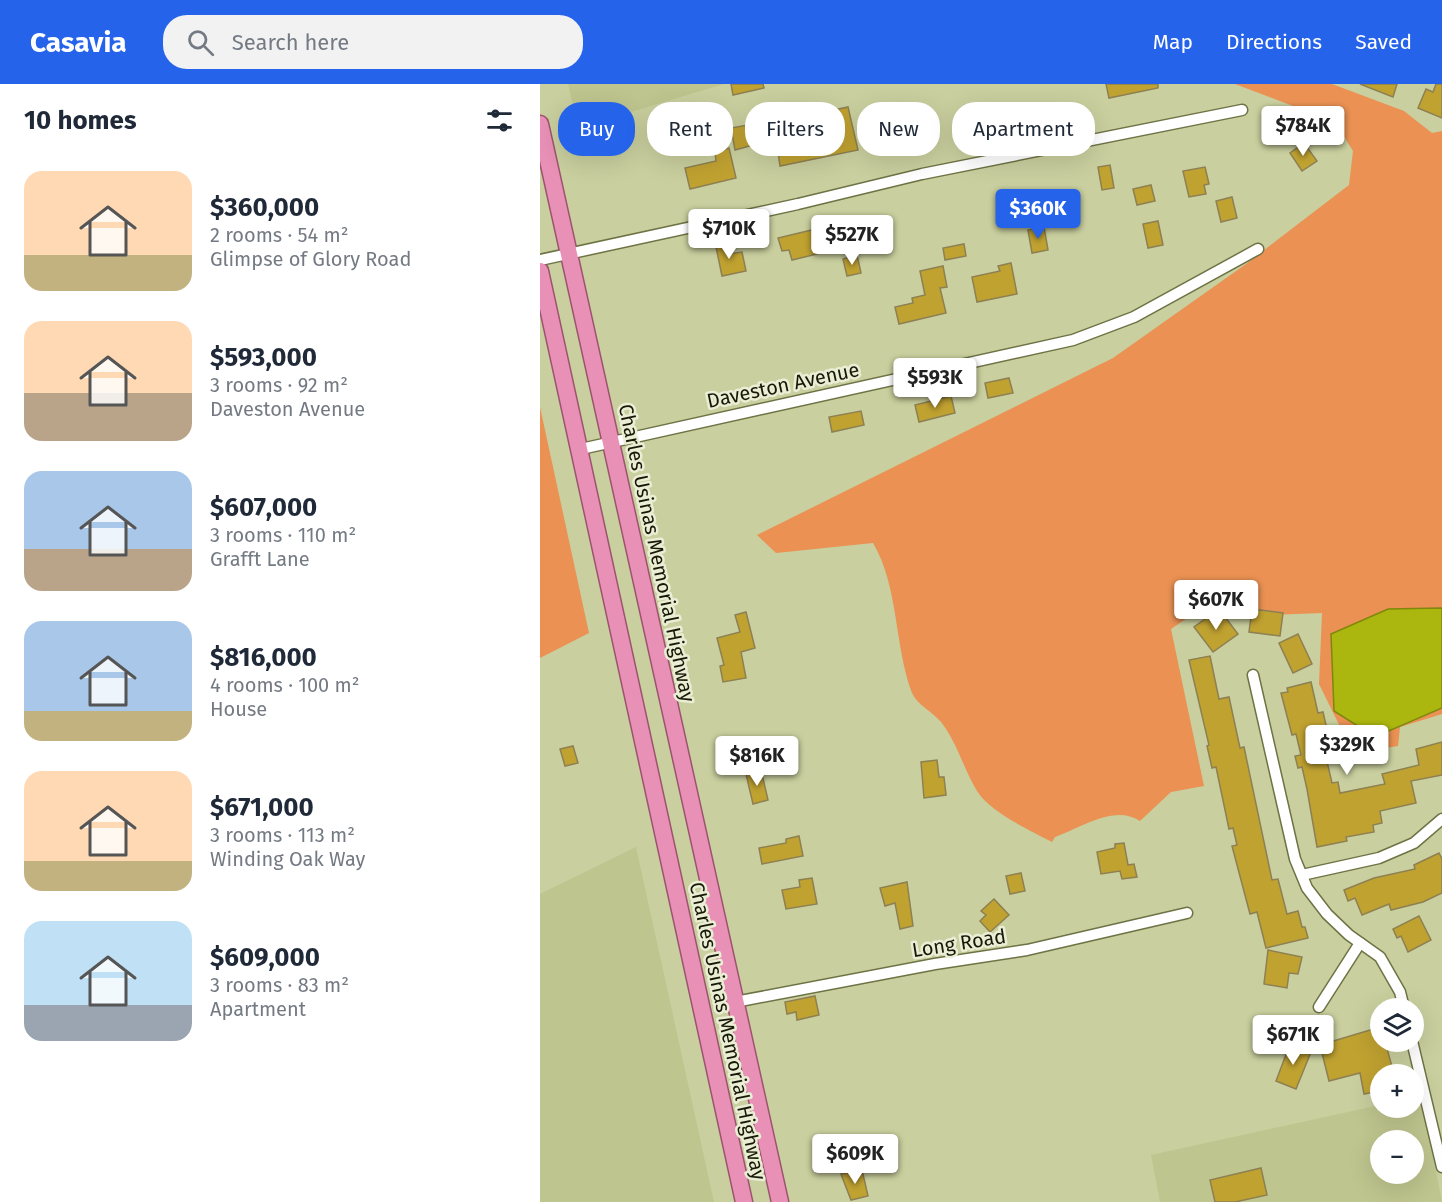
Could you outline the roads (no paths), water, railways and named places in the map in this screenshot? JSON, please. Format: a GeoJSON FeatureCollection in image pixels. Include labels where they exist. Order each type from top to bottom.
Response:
{"type":"FeatureCollection","features":[{"type":"Feature","properties":{"kind":"highway","name":"Charles Usinas Memorial Highway"},"geometry":{"type":"LineString","coordinates":[[540,124],[780,1202]]}},
{"type":"Feature","properties":{"kind":"highway","name":"Charles Usinas Memorial Highway"},"geometry":{"type":"LineString","coordinates":[[540,271],[744,1202]]}},
{"type":"Feature","properties":{"kind":"street"},"geometry":{"type":"LineString","coordinates":[[540,260],[922,174],[1242,110]]}},
{"type":"Feature","properties":{"kind":"street","name":"Daveston Avenue"},"geometry":{"type":"LineString","coordinates":[[580,449],[1073,340],[1134,317],[1258,249]]}},
{"type":"Feature","properties":{"kind":"street"},"geometry":{"type":"LineString","coordinates":[[1253,675],[1294,858],[1326,914],[1380,957],[1390,970],[1402,998]]}},
{"type":"Feature","properties":{"kind":"street"},"geometry":{"type":"LineString","coordinates":[[1302,875],[1379,858],[1414,843],[1442,819]]}},
{"type":"Feature","properties":{"kind":"street","name":"Long Road"},"geometry":{"type":"LineString","coordinates":[[735,1002],[934,964],[1027,950],[1187,913]]}},
{"type":"Feature","properties":{"kind":"street"},"geometry":{"type":"LineString","coordinates":[[1320,1007],[1360,943]]}},
{"type":"Feature","properties":{"kind":"street"},"geometry":{"type":"LineString","coordinates":[[1415,1052],[1442,1167]]}}]}
